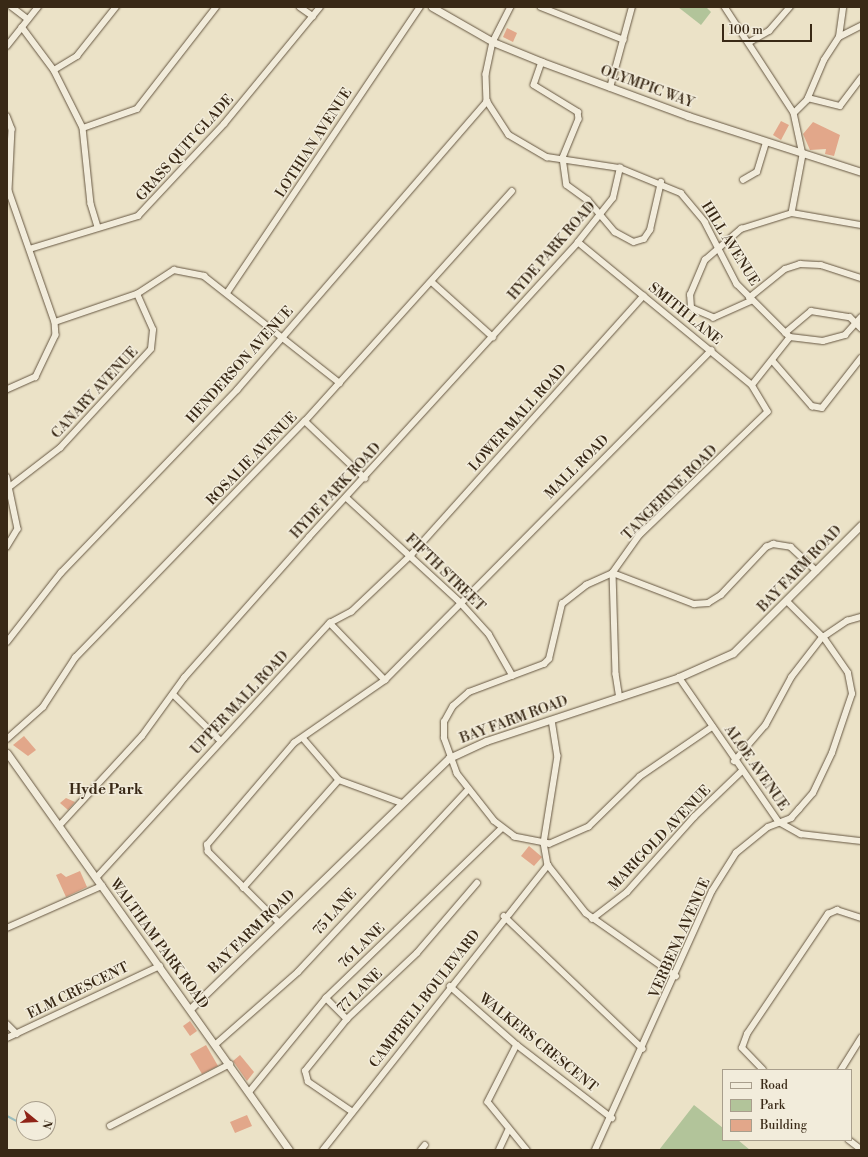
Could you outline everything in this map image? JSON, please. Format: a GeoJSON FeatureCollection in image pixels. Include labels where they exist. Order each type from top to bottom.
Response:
{"type":"FeatureCollection","features":[{"type":"Feature","properties":{"kind":"street"},"geometry":{"type":"LineString","coordinates":[[12,7],[28,19]]}},
{"type":"Feature","properties":{"kind":"street"},"geometry":{"type":"LineString","coordinates":[[7,46],[38,7]]}},
{"type":"Feature","properties":{"kind":"street"},"geometry":{"type":"LineString","coordinates":[[54,70],[77,56],[116,7]]}},
{"type":"Feature","properties":{"kind":"street"},"geometry":{"type":"LineString","coordinates":[[83,128],[137,109],[216,7]]}},
{"type":"Feature","properties":{"kind":"street"},"geometry":{"type":"LineString","coordinates":[[300,7],[313,16]]}},
{"type":"Feature","properties":{"kind":"street","name":"GRASS QUIT GLADE"},"geometry":{"type":"LineString","coordinates":[[30,249],[138,216],[150,206],[224,124],[320,7]]}},
{"type":"Feature","properties":{"kind":"street","name":"LOTHIAN AVENUE"},"geometry":{"type":"LineString","coordinates":[[227,293],[420,7]]}},
{"type":"Feature","properties":{"kind":"street","name":"OLYMPIC WAY"},"geometry":{"type":"LineString","coordinates":[[432,7],[493,42],[542,62],[610,88],[766,143],[861,172]]}},
{"type":"Feature","properties":{"kind":"street"},"geometry":{"type":"LineString","coordinates":[[487,100],[486,74],[493,42],[511,7]]}},
{"type":"Feature","properties":{"kind":"street"},"geometry":{"type":"LineString","coordinates":[[541,7],[624,40]]}},
{"type":"Feature","properties":{"kind":"street"},"geometry":{"type":"LineString","coordinates":[[725,7],[750,42],[794,113],[803,155],[792,213]]}},
{"type":"Feature","properties":{"kind":"street"},"geometry":{"type":"LineString","coordinates":[[750,42],[768,31],[790,7]]}},
{"type":"Feature","properties":{"kind":"street"},"geometry":{"type":"LineString","coordinates":[[794,113],[808,98],[824,60],[839,37],[843,7]]}},
{"type":"Feature","properties":{"kind":"street"},"geometry":{"type":"LineString","coordinates":[[610,88],[624,40],[631,8]]}},
{"type":"Feature","properties":{"kind":"street"},"geometry":{"type":"LineString","coordinates":[[839,37],[861,26]]}},
{"type":"Feature","properties":{"kind":"street"},"geometry":{"type":"LineString","coordinates":[[22,28],[54,70],[83,128],[91,204],[98,228]]}},
{"type":"Feature","properties":{"kind":"street"},"geometry":{"type":"LineString","coordinates":[[542,62],[534,85],[578,112],[579,119],[563,158],[567,185],[602,213],[622,238],[634,242],[644,239],[650,230],[661,182]]}},
{"type":"Feature","properties":{"kind":"street"},"geometry":{"type":"LineString","coordinates":[[808,98],[840,106],[861,78]]}},
{"type":"Feature","properties":{"kind":"street","name":"HILL AVENUE"},"geometry":{"type":"LineString","coordinates":[[487,100],[510,135],[547,157],[563,158],[620,168],[661,182],[681,193],[704,222],[717,246],[751,300],[790,337]]}},
{"type":"Feature","properties":{"kind":"street","name":"HENDERSON AVENUE"},"geometry":{"type":"LineString","coordinates":[[7,642],[61,573],[237,390],[281,336],[487,100]]}},
{"type":"Feature","properties":{"kind":"street"},"geometry":{"type":"LineString","coordinates":[[7,116],[12,129],[8,180],[9,201],[30,249],[54,322],[56,335],[36,377],[7,390]]}},
{"type":"Feature","properties":{"kind":"street"},"geometry":{"type":"LineString","coordinates":[[743,180],[757,172],[766,143]]}},
{"type":"Feature","properties":{"kind":"street","name":"HYDE PARK ROAD"},"geometry":{"type":"LineString","coordinates":[[59,826],[142,736],[173,694],[309,537],[347,498],[578,242],[613,198],[620,168]]}},
{"type":"Feature","properties":{"kind":"street","name":"ROSALIE AVENUE"},"geometry":{"type":"LineString","coordinates":[[7,739],[43,708],[75,658],[305,421],[433,283],[512,191]]}},
{"type":"Feature","properties":{"kind":"street"},"geometry":{"type":"LineString","coordinates":[[861,225],[792,213],[741,229],[717,246],[695,278],[692,308],[714,318],[751,300],[786,268],[800,264],[821,265],[861,278]]}},
{"type":"Feature","properties":{"kind":"street","name":"SMITH LANE"},"geometry":{"type":"LineString","coordinates":[[578,242],[752,385],[768,412]]}},
{"type":"Feature","properties":{"kind":"street"},"geometry":{"type":"LineString","coordinates":[[54,322],[137,294],[174,270],[204,276],[340,382]]}},
{"type":"Feature","properties":{"kind":"street"},"geometry":{"type":"LineString","coordinates":[[433,283],[493,337]]}},
{"type":"Feature","properties":{"kind":"street","name":"CANARY AVENUE"},"geometry":{"type":"LineString","coordinates":[[8,489],[60,448],[151,350],[152,330],[137,294]]}},
{"type":"Feature","properties":{"kind":"street","name":"LOWER MALL ROAD"},"geometry":{"type":"LineString","coordinates":[[411,555],[643,296]]}},
{"type":"Feature","properties":{"kind":"street"},"geometry":{"type":"LineString","coordinates":[[785,333],[811,311],[827,311],[850,317],[860,326]]}},
{"type":"Feature","properties":{"kind":"street"},"geometry":{"type":"LineString","coordinates":[[860,326],[861,317]]}},
{"type":"Feature","properties":{"kind":"street"},"geometry":{"type":"LineString","coordinates":[[752,385],[773,362],[790,337],[823,341],[845,335],[860,326]]}},
{"type":"Feature","properties":{"kind":"street","name":"MALL ROAD"},"geometry":{"type":"LineString","coordinates":[[280,924],[208,852],[207,845],[302,738],[385,680],[460,602],[711,350]]}},
{"type":"Feature","properties":{"kind":"street"},"geometry":{"type":"LineString","coordinates":[[773,362],[812,406],[822,408],[861,358]]}},
{"type":"Feature","properties":{"kind":"street","name":"TANGERINE ROAD"},"geometry":{"type":"LineString","coordinates":[[612,573],[640,535],[768,412]]}},
{"type":"Feature","properties":{"kind":"street"},"geometry":{"type":"LineString","coordinates":[[305,421],[364,478]]}},
{"type":"Feature","properties":{"kind":"street"},"geometry":{"type":"LineString","coordinates":[[7,478],[8,489],[18,529],[7,547]]}},
{"type":"Feature","properties":{"kind":"street","name":"FIFTH STREET"},"geometry":{"type":"LineString","coordinates":[[347,498],[411,555],[460,602],[489,634],[513,676]]}},
{"type":"Feature","properties":{"kind":"street","name":"BAY FARM ROAD"},"geometry":{"type":"LineString","coordinates":[[190,1009],[280,924],[449,758],[552,720],[679,677],[733,653],[788,602],[861,525]]}},
{"type":"Feature","properties":{"kind":"street"},"geometry":{"type":"LineString","coordinates":[[713,727],[640,777],[589,827],[560,842],[544,843],[515,837],[501,829],[468,791],[449,758],[444,722],[452,706],[469,692],[513,676],[549,659],[562,604],[586,585],[612,573],[694,604],[708,603],[721,595],[766,547],[773,544],[791,547],[817,571]]}},
{"type":"Feature","properties":{"kind":"street","name":"UPPER MALL ROAD"},"geometry":{"type":"LineString","coordinates":[[96,878],[330,623],[351,612],[411,555]]}},
{"type":"Feature","properties":{"kind":"street"},"geometry":{"type":"LineString","coordinates":[[612,573],[616,674],[620,698]]}},
{"type":"Feature","properties":{"kind":"street","name":"VERBENA AVENUE"},"geometry":{"type":"LineString","coordinates":[[595,1150],[612,1118],[676,976],[712,891],[736,853],[768,827],[790,818],[813,793],[844,725],[852,694],[848,673],[823,637],[788,602]]}},
{"type":"Feature","properties":{"kind":"street"},"geometry":{"type":"LineString","coordinates":[[735,761],[766,725],[792,677],[823,637],[847,621],[861,617]]}},
{"type":"Feature","properties":{"kind":"street"},"geometry":{"type":"LineString","coordinates":[[330,623],[385,680]]}},
{"type":"Feature","properties":{"kind":"street","name":"ALOE AVENUE"},"geometry":{"type":"LineString","coordinates":[[679,677],[735,761],[779,822],[801,834],[861,841]]}},
{"type":"Feature","properties":{"kind":"street"},"geometry":{"type":"LineString","coordinates":[[173,694],[221,741]]}},
{"type":"Feature","properties":{"kind":"street"},"geometry":{"type":"LineString","coordinates":[[552,720],[558,756],[544,843],[548,864],[565,891],[592,919],[676,976]]}},
{"type":"Feature","properties":{"kind":"street"},"geometry":{"type":"LineString","coordinates":[[302,738],[339,780],[402,803]]}},
{"type":"Feature","properties":{"kind":"street","name":"WALTHAM PARK ROAD"},"geometry":{"type":"LineString","coordinates":[[7,753],[250,1091],[289,1150]]}},
{"type":"Feature","properties":{"kind":"street","name":"MARIGOLD AVENUE"},"geometry":{"type":"LineString","coordinates":[[592,919],[627,892],[694,817],[742,771]]}},
{"type":"Feature","properties":{"kind":"street"},"geometry":{"type":"LineString","coordinates":[[243,888],[339,780]]}},
{"type":"Feature","properties":{"kind":"street","name":"75 LANE"},"geometry":{"type":"LineString","coordinates":[[216,1044],[298,972],[468,791]]}},
{"type":"Feature","properties":{"kind":"street","name":"76 LANE"},"geometry":{"type":"LineString","coordinates":[[250,1091],[326,998],[501,829]]}},
{"type":"Feature","properties":{"kind":"street","name":"CAMPBELL BOULEVARD"},"geometry":{"type":"LineString","coordinates":[[323,1150],[504,916],[548,864]]}},
{"type":"Feature","properties":{"kind":"street","name":"77 LANE"},"geometry":{"type":"LineString","coordinates":[[352,1112],[308,1082],[305,1071],[348,1019],[417,953],[477,883]]}},
{"type":"Feature","properties":{"kind":"street"},"geometry":{"type":"LineString","coordinates":[[7,928],[102,886]]}},
{"type":"Feature","properties":{"kind":"street"},"geometry":{"type":"LineString","coordinates":[[762,1069],[742,1048],[747,1034],[828,914],[837,910],[861,918]]}},
{"type":"Feature","properties":{"kind":"street"},"geometry":{"type":"LineString","coordinates":[[504,916],[643,1049]]}},
{"type":"Feature","properties":{"kind":"street","name":"ELM CRESCENT"},"geometry":{"type":"LineString","coordinates":[[7,1038],[160,966]]}},
{"type":"Feature","properties":{"kind":"street","name":"WALKERS CRESCENT"},"geometry":{"type":"LineString","coordinates":[[450,986],[517,1046],[612,1118]]}},
{"type":"Feature","properties":{"kind":"street"},"geometry":{"type":"LineString","coordinates":[[326,998],[348,1019]]}},
{"type":"Feature","properties":{"kind":"street"},"geometry":{"type":"LineString","coordinates":[[7,1024],[17,1034]]}},
{"type":"Feature","properties":{"kind":"street"},"geometry":{"type":"LineString","coordinates":[[842,1069],[861,1038]]}},
{"type":"Feature","properties":{"kind":"street"},"geometry":{"type":"LineString","coordinates":[[517,1046],[488,1097],[490,1106],[508,1131],[527,1150]]}},
{"type":"Feature","properties":{"kind":"street"},"geometry":{"type":"LineString","coordinates":[[110,1126],[230,1064]]}},
{"type":"Feature","properties":{"kind":"street"},"geometry":{"type":"LineString","coordinates":[[499,1150],[508,1131]]}},
{"type":"Feature","properties":{"kind":"street"},"geometry":{"type":"LineString","coordinates":[[850,1141],[861,1149]]}},
{"type":"Feature","properties":{"kind":"street"},"geometry":{"type":"LineString","coordinates":[[421,1150],[425,1145]]}},
{"type":"Feature","properties":{"kind":"green space"},"geometry":{"type":"Polygon","coordinates":[[[678,7],[706,7],[711,12],[701,25],[678,7]]]}},
{"type":"Feature","properties":{"kind":"green space"},"geometry":{"type":"Polygon","coordinates":[[[694,1105],[722,1127],[722,1141],[739,1141],[750,1150],[659,1150],[694,1105]]]}},
{"type":"Feature","properties":{"kind":"building"},"geometry":{"type":"Polygon","coordinates":[[[507,28],[517,33],[513,42],[503,37],[507,28]]]}},
{"type":"Feature","properties":{"kind":"building"},"geometry":{"type":"Polygon","coordinates":[[[781,121],[789,125],[781,140],[773,135],[781,121]]]}},
{"type":"Feature","properties":{"kind":"building"},"geometry":{"type":"Polygon","coordinates":[[[813,122],[840,135],[834,156],[825,154],[826,149],[810,150],[803,134],[813,122]]]}},
{"type":"Feature","properties":{"kind":"building"},"geometry":{"type":"Polygon","coordinates":[[[24,736],[36,750],[28,756],[13,745],[24,736]]]}},
{"type":"Feature","properties":{"kind":"building"},"geometry":{"type":"Polygon","coordinates":[[[66,798],[75,802],[68,810],[60,803],[66,798]]]}},
{"type":"Feature","properties":{"kind":"building"},"geometry":{"type":"Polygon","coordinates":[[[529,846],[542,857],[534,866],[521,856],[529,846]]]}},
{"type":"Feature","properties":{"kind":"building"},"geometry":{"type":"Polygon","coordinates":[[[80,871],[87,887],[66,897],[56,875],[61,873],[66,877],[80,871]]]}},
{"type":"Feature","properties":{"kind":"building"},"geometry":{"type":"Polygon","coordinates":[[[190,1021],[197,1031],[190,1036],[183,1026],[190,1021]]]}},
{"type":"Feature","properties":{"kind":"building"},"geometry":{"type":"Polygon","coordinates":[[[206,1045],[218,1066],[202,1074],[190,1054],[206,1045]]]}},
{"type":"Feature","properties":{"kind":"building"},"geometry":{"type":"Polygon","coordinates":[[[240,1055],[254,1072],[247,1081],[233,1061],[240,1055]]]}},
{"type":"Feature","properties":{"kind":"building"},"geometry":{"type":"Polygon","coordinates":[[[247,1115],[252,1126],[235,1133],[230,1122],[247,1115]]]}},
{"type":"Feature","properties":{"kind":"waterway"},"geometry":{"type":"LineString","coordinates":[[7,1116],[16,1121]]}},
{"type":"Feature","properties":{"kind":"district","name":"Hyde Park"},"geometry":{"type":"Point","coordinates":[106,790]}}]}
